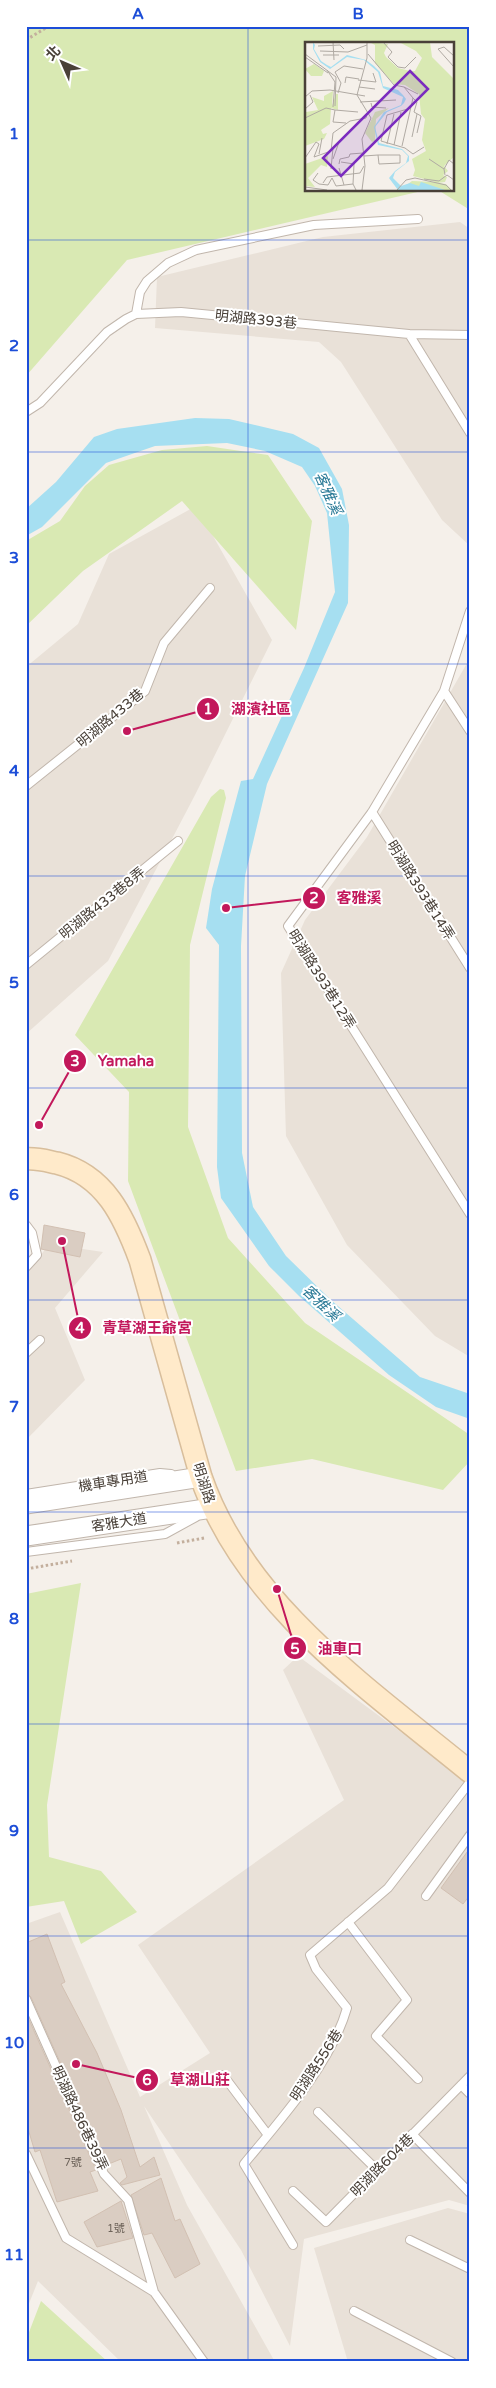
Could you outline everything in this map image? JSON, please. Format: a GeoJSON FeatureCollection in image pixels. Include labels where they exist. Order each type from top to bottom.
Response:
{"type":"FeatureCollection","features":[{"type":"Feature","properties":{"kind":"main road","name":"明湖路"},"geometry":{"type":"LineString","coordinates":[[26,1159],[57,1163],[85,1174],[112,1199],[128,1227],[140,1260],[201,1477],[212,1508],[275,1602],[318,1646],[470,1772]]}},
{"type":"Feature","properties":{"kind":"street"},"geometry":{"type":"LineString","coordinates":[[26,1504],[201,1477]]}},
{"type":"Feature","properties":{"kind":"street","name":"客雅大道"},"geometry":{"type":"LineString","coordinates":[[26,1536],[212,1508]]}},
{"type":"Feature","properties":{"kind":"lane"},"geometry":{"type":"LineString","coordinates":[[136,314],[140,292],[147,281],[168,263],[196,250],[314,225],[418,219]]}},
{"type":"Feature","properties":{"kind":"lane","name":"明湖路393巷"},"geometry":{"type":"LineString","coordinates":[[26,412],[40,403],[107,332],[126,318],[136,314],[181,312],[409,334],[470,335]]}},
{"type":"Feature","properties":{"kind":"lane"},"geometry":{"type":"LineString","coordinates":[[409,334],[470,432]]}},
{"type":"Feature","properties":{"kind":"lane","name":"明湖路433巷"},"geometry":{"type":"LineString","coordinates":[[26,786],[145,691],[164,643],[210,588]]}},
{"type":"Feature","properties":{"kind":"lane","name":"明湖路393巷12弄"},"geometry":{"type":"LineString","coordinates":[[470,611],[444,691],[372,812],[288,926],[470,1214]]}},
{"type":"Feature","properties":{"kind":"lane"},"geometry":{"type":"LineString","coordinates":[[444,691],[470,731]]}},
{"type":"Feature","properties":{"kind":"lane","name":"明湖路393巷14弄"},"geometry":{"type":"LineString","coordinates":[[372,812],[470,968]]}},
{"type":"Feature","properties":{"kind":"lane","name":"明湖路433巷8弄"},"geometry":{"type":"LineString","coordinates":[[26,965],[178,841]]}},
{"type":"Feature","properties":{"kind":"lane"},"geometry":{"type":"LineString","coordinates":[[26,1225],[32,1233],[37,1255],[26,1267]]}},
{"type":"Feature","properties":{"kind":"lane"},"geometry":{"type":"LineString","coordinates":[[26,1353],[40,1340]]}},
{"type":"Feature","properties":{"kind":"lane","name":"機車專用道"},"geometry":{"type":"LineString","coordinates":[[26,1494],[160,1473],[201,1477]]}},
{"type":"Feature","properties":{"kind":"lane"},"geometry":{"type":"LineString","coordinates":[[26,1552],[165,1534],[212,1508]]}},
{"type":"Feature","properties":{"kind":"lane","name":"明湖路556巷"},"geometry":{"type":"LineString","coordinates":[[293,2245],[244,2164],[320,2065],[341,2028],[347,2008],[316,1969],[310,1955],[388,1888],[470,1782]]}},
{"type":"Feature","properties":{"kind":"lane"},"geometry":{"type":"LineString","coordinates":[[426,1896],[470,1835]]}},
{"type":"Feature","properties":{"kind":"lane"},"geometry":{"type":"LineString","coordinates":[[348,1922],[408,2000],[376,2036],[418,2078]]}},
{"type":"Feature","properties":{"kind":"lane","name":"明湖路486巷39弄"},"geometry":{"type":"LineString","coordinates":[[26,1999],[104,2174],[128,2200],[154,2292],[204,2362]]}},
{"type":"Feature","properties":{"kind":"lane"},"geometry":{"type":"LineString","coordinates":[[223,2075],[268,2135]]}},
{"type":"Feature","properties":{"kind":"lane","name":"明湖路604巷"},"geometry":{"type":"LineString","coordinates":[[293,2191],[326,2222],[470,2076]]}},
{"type":"Feature","properties":{"kind":"lane"},"geometry":{"type":"LineString","coordinates":[[461,2085],[470,2094]]}},
{"type":"Feature","properties":{"kind":"lane"},"geometry":{"type":"LineString","coordinates":[[318,2112],[377,2170]]}},
{"type":"Feature","properties":{"kind":"lane"},"geometry":{"type":"LineString","coordinates":[[412,2134],[470,2193]]}},
{"type":"Feature","properties":{"kind":"lane","name":"明湖路486巷39弄"},"geometry":{"type":"LineString","coordinates":[[26,2154],[66,2238],[154,2292]]}},
{"type":"Feature","properties":{"kind":"lane"},"geometry":{"type":"LineString","coordinates":[[410,2240],[470,2269]]}},
{"type":"Feature","properties":{"kind":"lane"},"geometry":{"type":"LineString","coordinates":[[354,2310],[452,2362]]}},
{"type":"Feature","properties":{"kind":"path"},"geometry":{"type":"LineString","coordinates":[[26,40],[49,26]]}},
{"type":"Feature","properties":{"kind":"path"},"geometry":{"type":"LineString","coordinates":[[26,1569],[80,1560]]}},
{"type":"Feature","properties":{"kind":"shaded area"},"geometry":{"type":"Polygon","coordinates":[[[460,222],[470,229],[470,546],[442,520],[341,362],[319,342],[155,328],[157,277],[323,237],[460,222]]]}},
{"type":"Feature","properties":{"kind":"shaded area"},"geometry":{"type":"Polygon","coordinates":[[[196,506],[272,640],[195,795],[108,961],[26,1034],[26,667],[78,624],[109,554],[196,506]]]}},
{"type":"Feature","properties":{"kind":"shaded area"},"geometry":{"type":"Polygon","coordinates":[[[470,658],[470,1357],[435,1336],[347,1245],[286,1136],[281,973],[305,920],[367,837],[470,658]]]}},
{"type":"Feature","properties":{"kind":"shaded area"},"geometry":{"type":"Polygon","coordinates":[[[49,1244],[103,1252],[55,1308],[85,1380],[26,1440],[26,1275],[49,1244]]]}},
{"type":"Feature","properties":{"kind":"shaded area"},"geometry":{"type":"Polygon","coordinates":[[[298,1656],[470,1783],[470,2206],[449,2200],[304,2239],[290,2346],[241,2250],[144,2106],[187,2205],[275,2362],[121,2362],[38,2281],[26,2311],[26,1924],[60,1912],[140,2097],[210,2053],[138,1945],[344,1800],[283,1670],[298,1656]]]}},
{"type":"Feature","properties":{"kind":"shaded area"},"geometry":{"type":"Polygon","coordinates":[[[448,2208],[470,2214],[470,2362],[348,2362],[314,2248],[448,2208]]]}},
{"type":"Feature","properties":{"kind":"green space"},"geometry":{"type":"Polygon","coordinates":[[[26,26],[470,26],[470,210],[440,191],[454,191],[454,42],[305,42],[305,191],[422,191],[127,260],[26,376],[26,26]]]}},
{"type":"Feature","properties":{"kind":"green space"},"geometry":{"type":"Polygon","coordinates":[[[207,446],[268,455],[312,521],[296,630],[182,501],[83,571],[26,626],[26,541],[60,521],[85,486],[109,465],[162,450],[207,446]]]}},
{"type":"Feature","properties":{"kind":"green space"},"geometry":{"type":"Polygon","coordinates":[[[220,789],[224,790],[226,798],[190,945],[188,1127],[228,1238],[305,1323],[470,1435],[470,1461],[443,1490],[312,1459],[236,1471],[128,1181],[129,1092],[75,1035],[211,797],[220,789]]]}},
{"type":"Feature","properties":{"kind":"green space"},"geometry":{"type":"Polygon","coordinates":[[[81,1583],[47,1805],[49,1857],[101,1871],[137,1912],[81,1944],[64,1901],[26,1907],[26,1594],[81,1583]]]}},
{"type":"Feature","properties":{"kind":"green space"},"geometry":{"type":"Polygon","coordinates":[[[41,2301],[108,2362],[26,2362],[26,2340],[41,2301]]]}},
{"type":"Feature","properties":{"kind":"water","name":"客雅溪"},"geometry":{"type":"Polygon","coordinates":[[[195,418],[229,419],[293,434],[319,448],[342,489],[349,525],[348,603],[267,784],[245,876],[241,946],[242,1153],[253,1207],[286,1256],[331,1300],[420,1377],[470,1394],[470,1419],[436,1407],[389,1375],[299,1296],[269,1266],[221,1198],[217,1167],[219,945],[206,928],[212,889],[241,781],[253,779],[304,668],[335,592],[327,513],[315,486],[302,467],[265,451],[227,443],[155,446],[106,463],[42,527],[26,536],[26,509],[56,482],[94,437],[117,429],[195,418]]]}},
{"type":"Feature","properties":{"kind":"building"},"geometry":{"type":"Polygon","coordinates":[[[44,1225],[85,1233],[80,1257],[41,1249],[44,1225]]]}},
{"type":"Feature","properties":{"kind":"building"},"geometry":{"type":"Polygon","coordinates":[[[470,1848],[470,1895],[463,1904],[441,1888],[470,1848]]]}},
{"type":"Feature","properties":{"kind":"building"},"geometry":{"type":"Polygon","coordinates":[[[47,1934],[65,1982],[61,1984],[97,2053],[121,2110],[140,2167],[154,2157],[160,2175],[122,2185],[120,2183],[127,2177],[121,2159],[106,2165],[31,1997],[26,1993],[26,1943],[47,1934]]]}},
{"type":"Feature","properties":{"kind":"building"},"geometry":{"type":"Polygon","coordinates":[[[26,2013],[96,2170],[90,2172],[98,2191],[57,2202],[40,2150],[35,2152],[26,2122],[26,2013]]]}},
{"type":"Feature","properties":{"kind":"building"},"geometry":{"type":"Polygon","coordinates":[[[161,2178],[175,2221],[180,2219],[200,2264],[175,2278],[152,2233],[144,2235],[131,2195],[161,2178]]]}},
{"type":"Feature","properties":{"kind":"building"},"geometry":{"type":"Polygon","coordinates":[[[121,2201],[133,2238],[97,2247],[84,2222],[121,2201]]]}},
{"type":"Feature","properties":{"kind":"place","name":"湖濱社區"},"geometry":{"type":"Point","coordinates":[127,731]}},
{"type":"Feature","properties":{"kind":"place","name":"客雅溪"},"geometry":{"type":"Point","coordinates":[226,908]}},
{"type":"Feature","properties":{"kind":"place","name":"Yamaha"},"geometry":{"type":"Point","coordinates":[39,1125]}},
{"type":"Feature","properties":{"kind":"place","name":"青草湖王爺宮"},"geometry":{"type":"Point","coordinates":[62,1241]}},
{"type":"Feature","properties":{"kind":"place","name":"油車口"},"geometry":{"type":"Point","coordinates":[277,1589]}},
{"type":"Feature","properties":{"kind":"place","name":"草湖山莊"},"geometry":{"type":"Point","coordinates":[76,2064]}}]}
